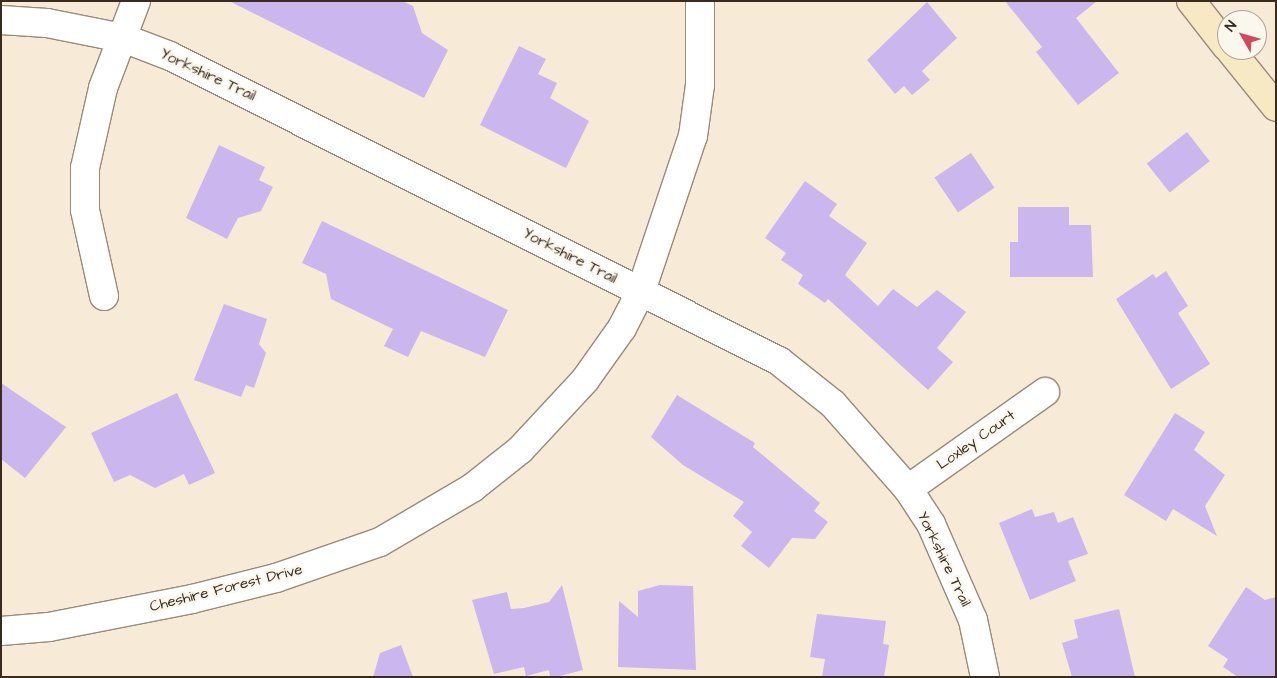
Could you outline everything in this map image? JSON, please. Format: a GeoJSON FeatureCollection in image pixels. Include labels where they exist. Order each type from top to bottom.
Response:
{"type":"FeatureCollection","features":[{"type":"Feature","properties":{"kind":"street"},"geometry":{"type":"LineString","coordinates":[[104,296],[85,210],[85,168],[103,88],[136,1]]}},
{"type":"Feature","properties":{"kind":"street","name":"Cheshire Forest Drive"},"geometry":{"type":"LineString","coordinates":[[1,631],[49,627],[276,578],[380,542],[416,523],[472,488],[538,433],[585,380],[622,328],[641,292],[693,136],[700,85],[700,1]]}},
{"type":"Feature","properties":{"kind":"street"},"geometry":{"type":"LineString","coordinates":[[1191,1],[1217,34]]}},
{"type":"Feature","properties":{"kind":"street","name":"Yorkshire Trail"},"geometry":{"type":"LineString","coordinates":[[1,20],[47,23],[123,38],[219,78],[779,361],[833,404],[908,489],[931,524],[973,620],[985,677]]}},
{"type":"Feature","properties":{"kind":"street"},"geometry":{"type":"LineString","coordinates":[[1238,60],[1276,107]]}},
{"type":"Feature","properties":{"kind":"street","name":"Loxley Court"},"geometry":{"type":"LineString","coordinates":[[908,489],[1045,392]]}},
{"type":"Feature","properties":{"kind":"building"},"geometry":{"type":"Polygon","coordinates":[[[229,1],[402,1],[413,6],[422,33],[448,50],[424,98],[229,1]]]}},
{"type":"Feature","properties":{"kind":"building"},"geometry":{"type":"Polygon","coordinates":[[[1005,1],[1097,1],[1076,18],[1119,73],[1078,105],[1036,52],[1042,47],[1005,1]]]}},
{"type":"Feature","properties":{"kind":"building"},"geometry":{"type":"Polygon","coordinates":[[[927,2],[957,38],[922,71],[930,80],[912,95],[904,86],[895,94],[867,60],[927,2]]]}},
{"type":"Feature","properties":{"kind":"building"},"geometry":{"type":"Polygon","coordinates":[[[519,46],[546,59],[538,74],[557,83],[550,98],[589,121],[566,168],[480,125],[519,46]]]}},
{"type":"Feature","properties":{"kind":"building"},"geometry":{"type":"Polygon","coordinates":[[[1187,132],[1210,161],[1170,193],[1147,163],[1187,132]]]}},
{"type":"Feature","properties":{"kind":"building"},"geometry":{"type":"Polygon","coordinates":[[[219,145],[265,167],[259,180],[273,187],[261,211],[238,218],[227,239],[186,218],[219,145]]]}},
{"type":"Feature","properties":{"kind":"building"},"geometry":{"type":"Polygon","coordinates":[[[971,153],[994,188],[958,212],[935,178],[971,153]]]}},
{"type":"Feature","properties":{"kind":"building"},"geometry":{"type":"Polygon","coordinates":[[[805,181],[837,204],[829,216],[867,243],[845,275],[878,306],[893,289],[917,307],[937,290],[966,312],[937,348],[953,362],[928,390],[828,299],[825,303],[798,284],[803,275],[781,260],[786,253],[765,238],[805,181]]]}},
{"type":"Feature","properties":{"kind":"building"},"geometry":{"type":"Polygon","coordinates":[[[1018,207],[1069,207],[1069,225],[1091,225],[1093,277],[1010,277],[1010,242],[1018,242],[1018,207]]]}},
{"type":"Feature","properties":{"kind":"building"},"geometry":{"type":"Polygon","coordinates":[[[322,221],[508,310],[485,357],[421,331],[408,357],[384,346],[393,329],[331,299],[326,274],[302,263],[322,221]]]}},
{"type":"Feature","properties":{"kind":"building"},"geometry":{"type":"Polygon","coordinates":[[[1166,271],[1188,306],[1178,313],[1210,364],[1171,389],[1116,299],[1153,274],[1156,278],[1166,271]]]}},
{"type":"Feature","properties":{"kind":"building"},"geometry":{"type":"Polygon","coordinates":[[[224,304],[267,319],[259,344],[266,353],[254,388],[246,385],[241,397],[194,380],[224,304]]]}},
{"type":"Feature","properties":{"kind":"building"},"geometry":{"type":"Polygon","coordinates":[[[1,383],[66,427],[25,478],[1,459],[1,383]]]}},
{"type":"Feature","properties":{"kind":"building"},"geometry":{"type":"Polygon","coordinates":[[[177,393],[215,473],[189,485],[184,474],[155,488],[130,475],[114,482],[91,433],[177,393]]]}},
{"type":"Feature","properties":{"kind":"building"},"geometry":{"type":"Polygon","coordinates":[[[677,395],[755,443],[753,447],[820,503],[814,511],[828,522],[815,539],[792,538],[769,568],[741,546],[752,532],[733,516],[744,502],[683,465],[651,437],[677,395]]]}},
{"type":"Feature","properties":{"kind":"building"},"geometry":{"type":"Polygon","coordinates":[[[1175,413],[1205,432],[1194,450],[1225,475],[1205,506],[1217,536],[1173,509],[1166,521],[1124,495],[1175,413]]]}},
{"type":"Feature","properties":{"kind":"building"},"geometry":{"type":"Polygon","coordinates":[[[1032,509],[1035,517],[1054,512],[1058,523],[1073,517],[1088,554],[1068,561],[1076,581],[1030,600],[999,523],[1032,509]]]}},
{"type":"Feature","properties":{"kind":"building"},"geometry":{"type":"Polygon","coordinates":[[[562,585],[583,670],[556,677],[550,677],[549,670],[526,676],[524,667],[494,674],[472,600],[507,592],[511,609],[524,608],[549,602],[562,585]]]}},
{"type":"Feature","properties":{"kind":"building"},"geometry":{"type":"Polygon","coordinates":[[[660,585],[693,586],[696,670],[618,667],[619,601],[638,617],[638,591],[660,585]]]}},
{"type":"Feature","properties":{"kind":"building"},"geometry":{"type":"Polygon","coordinates":[[[1246,587],[1265,600],[1276,597],[1276,677],[1238,677],[1223,667],[1228,659],[1208,646],[1246,587]]]}},
{"type":"Feature","properties":{"kind":"building"},"geometry":{"type":"Polygon","coordinates":[[[1119,609],[1135,677],[1072,677],[1062,643],[1078,638],[1074,620],[1119,609]]]}},
{"type":"Feature","properties":{"kind":"building"},"geometry":{"type":"Polygon","coordinates":[[[817,614],[886,621],[883,644],[889,645],[884,677],[822,677],[825,659],[810,657],[817,614]]]}},
{"type":"Feature","properties":{"kind":"building"},"geometry":{"type":"Polygon","coordinates":[[[401,645],[413,677],[373,677],[380,653],[401,645]]]}}]}
